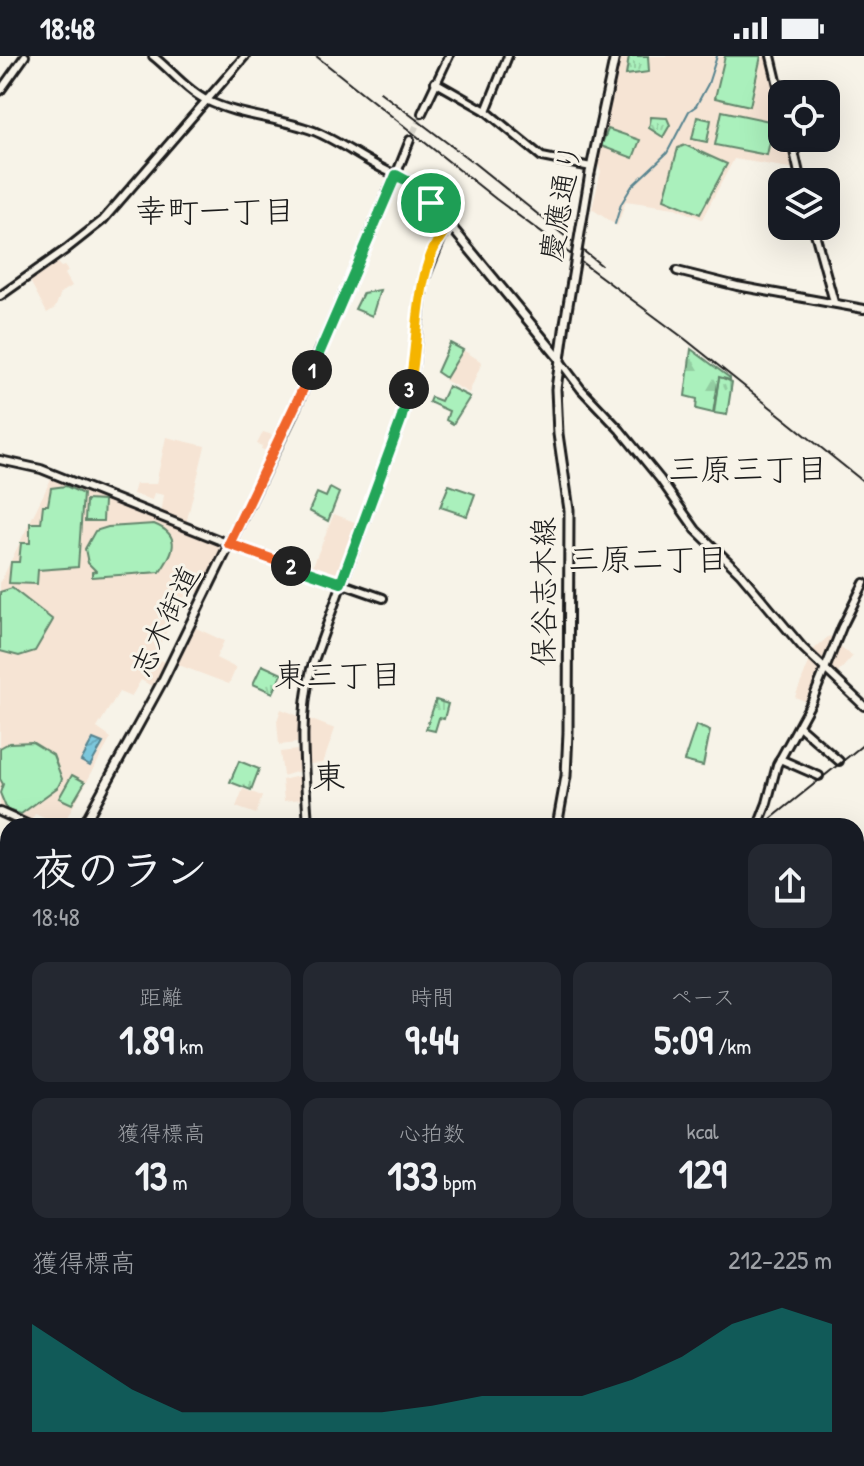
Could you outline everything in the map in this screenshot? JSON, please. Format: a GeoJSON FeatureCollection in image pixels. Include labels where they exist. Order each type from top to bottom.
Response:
{"type":"FeatureCollection","features":[{"type":"Feature","properties":{"kind":"main road","name":"慶應通り"},"geometry":{"type":"LineString","coordinates":[[559,358],[591,170],[615,56]]}},
{"type":"Feature","properties":{"kind":"main road"},"geometry":{"type":"LineString","coordinates":[[396,175],[411,183],[450,225],[559,358]]}},
{"type":"Feature","properties":{"kind":"main road","name":"志木街道"},"geometry":{"type":"LineString","coordinates":[[87,818],[163,680],[301,398],[396,175]]}},
{"type":"Feature","properties":{"kind":"main road","name":"保谷志木線"},"geometry":{"type":"LineString","coordinates":[[558,818],[567,754],[570,529],[568,491],[557,427],[559,358]]}},
{"type":"Feature","properties":{"kind":"street"},"geometry":{"type":"LineString","coordinates":[[0,91],[25,56]]}},
{"type":"Feature","properties":{"kind":"street"},"geometry":{"type":"LineString","coordinates":[[153,56],[194,93],[235,112],[291,123],[316,132],[396,175],[410,140]]}},
{"type":"Feature","properties":{"kind":"street"},"geometry":{"type":"LineString","coordinates":[[0,296],[103,220],[245,56]]}},
{"type":"Feature","properties":{"kind":"street"},"geometry":{"type":"LineString","coordinates":[[422,113],[449,56]]}},
{"type":"Feature","properties":{"kind":"street"},"geometry":{"type":"LineString","coordinates":[[486,111],[508,56]]}},
{"type":"Feature","properties":{"kind":"street"},"geometry":{"type":"LineString","coordinates":[[771,56],[777,80]]}},
{"type":"Feature","properties":{"kind":"street"},"geometry":{"type":"LineString","coordinates":[[435,82],[486,111],[542,157],[591,170]]}},
{"type":"Feature","properties":{"kind":"street"},"geometry":{"type":"LineString","coordinates":[[307,818],[302,743],[304,702],[312,664],[403,414],[414,365],[423,283],[443,234],[450,225]]}},
{"type":"Feature","properties":{"kind":"street"},"geometry":{"type":"LineString","coordinates":[[817,240],[834,302]]}},
{"type":"Feature","properties":{"kind":"street"},"geometry":{"type":"LineString","coordinates":[[677,271],[737,286],[864,309]]}},
{"type":"Feature","properties":{"kind":"street"},"geometry":{"type":"LineString","coordinates":[[559,358],[576,383],[648,463],[696,530],[728,560],[825,670],[864,706]]}},
{"type":"Feature","properties":{"kind":"street"},"geometry":{"type":"LineString","coordinates":[[0,460],[41,469],[229,544],[383,598]]}},
{"type":"Feature","properties":{"kind":"street"},"geometry":{"type":"LineString","coordinates":[[761,818],[780,759],[799,726],[864,583]]}},
{"type":"Feature","properties":{"kind":"street"},"geometry":{"type":"LineString","coordinates":[[799,726],[839,761]]}},
{"type":"Feature","properties":{"kind":"street"},"geometry":{"type":"LineString","coordinates":[[780,759],[819,776]]}},
{"type":"Feature","properties":{"kind":"shaded area"},"geometry":{"type":"Polygon","coordinates":[[[620,56],[769,56],[775,80],[768,80],[768,152],[792,152],[796,168],[734,159],[702,219],[675,208],[626,201],[617,226],[592,209],[601,171],[596,162],[620,56]]]}},
{"type":"Feature","properties":{"kind":"shaded area"},"geometry":{"type":"Polygon","coordinates":[[[57,263],[68,271],[65,274],[72,286],[61,293],[55,308],[47,313],[30,281],[57,263]]]}},
{"type":"Feature","properties":{"kind":"shaded area"},"geometry":{"type":"Polygon","coordinates":[[[463,350],[482,362],[469,393],[445,380],[463,350]]]}},
{"type":"Feature","properties":{"kind":"shaded area"},"geometry":{"type":"Polygon","coordinates":[[[263,432],[279,437],[271,452],[257,444],[263,432]]]}},
{"type":"Feature","properties":{"kind":"shaded area"},"geometry":{"type":"Polygon","coordinates":[[[166,437],[205,446],[186,524],[161,514],[164,495],[154,493],[152,500],[133,494],[136,484],[156,484],[166,437]]]}},
{"type":"Feature","properties":{"kind":"shaded area"},"geometry":{"type":"Polygon","coordinates":[[[52,477],[218,544],[220,550],[203,594],[189,588],[153,657],[168,663],[155,688],[141,680],[131,697],[119,692],[97,728],[111,738],[66,818],[44,818],[35,814],[33,818],[23,818],[0,809],[0,583],[52,477]]]}},
{"type":"Feature","properties":{"kind":"shaded area"},"geometry":{"type":"Polygon","coordinates":[[[334,514],[357,523],[338,574],[334,576],[312,568],[334,514]]]}},
{"type":"Feature","properties":{"kind":"shaded area"},"geometry":{"type":"Polygon","coordinates":[[[194,627],[224,641],[216,658],[236,668],[229,684],[176,664],[194,627]]]}},
{"type":"Feature","properties":{"kind":"shaded area"},"geometry":{"type":"Polygon","coordinates":[[[829,636],[833,639],[823,663],[811,652],[829,636]]]}},
{"type":"Feature","properties":{"kind":"shaded area"},"geometry":{"type":"Polygon","coordinates":[[[838,645],[853,656],[836,675],[829,668],[838,645]]]}},
{"type":"Feature","properties":{"kind":"shaded area"},"geometry":{"type":"Polygon","coordinates":[[[810,660],[820,672],[807,702],[795,697],[810,660]]]}},
{"type":"Feature","properties":{"kind":"shaded area"},"geometry":{"type":"Polygon","coordinates":[[[281,709],[299,716],[297,743],[279,745],[277,721],[281,709]]]}},
{"type":"Feature","properties":{"kind":"shaded area"},"geometry":{"type":"Polygon","coordinates":[[[309,719],[335,729],[323,763],[308,764],[309,719]]]}},
{"type":"Feature","properties":{"kind":"shaded area"},"geometry":{"type":"Polygon","coordinates":[[[297,750],[299,771],[283,776],[280,752],[297,750]]]}},
{"type":"Feature","properties":{"kind":"shaded area"},"geometry":{"type":"Polygon","coordinates":[[[299,776],[302,799],[284,801],[282,780],[299,776]]]}},
{"type":"Feature","properties":{"kind":"shaded area"},"geometry":{"type":"Polygon","coordinates":[[[243,789],[262,796],[256,814],[236,807],[243,789]]]}},
{"type":"Feature","properties":{"kind":"green space"},"geometry":{"type":"Polygon","coordinates":[[[629,56],[648,56],[649,72],[626,75],[629,56]]]}},
{"type":"Feature","properties":{"kind":"green space"},"geometry":{"type":"Polygon","coordinates":[[[725,56],[761,56],[750,106],[715,98],[725,56]]]}},
{"type":"Feature","properties":{"kind":"green space"},"geometry":{"type":"Polygon","coordinates":[[[722,111],[768,121],[767,155],[715,145],[722,111]]]}},
{"type":"Feature","properties":{"kind":"green space"},"geometry":{"type":"Polygon","coordinates":[[[651,117],[667,118],[670,125],[663,137],[649,128],[651,117]]]}},
{"type":"Feature","properties":{"kind":"green space"},"geometry":{"type":"Polygon","coordinates":[[[697,117],[711,120],[707,142],[692,139],[697,117]]]}},
{"type":"Feature","properties":{"kind":"green space"},"geometry":{"type":"Polygon","coordinates":[[[608,129],[640,140],[633,158],[601,146],[608,129]]]}},
{"type":"Feature","properties":{"kind":"green space"},"geometry":{"type":"Polygon","coordinates":[[[685,145],[727,164],[700,214],[664,199],[678,148],[685,145]]]}},
{"type":"Feature","properties":{"kind":"green space"},"geometry":{"type":"Polygon","coordinates":[[[380,290],[372,316],[355,309],[363,293],[380,290]]]}},
{"type":"Feature","properties":{"kind":"green space"},"geometry":{"type":"Polygon","coordinates":[[[450,343],[463,350],[446,378],[437,372],[450,343]]]}},
{"type":"Feature","properties":{"kind":"green space"},"geometry":{"type":"Polygon","coordinates":[[[691,349],[730,378],[719,377],[713,413],[696,409],[697,399],[685,396],[691,349]]]}},
{"type":"Feature","properties":{"kind":"green space"},"geometry":{"type":"Polygon","coordinates":[[[719,376],[732,382],[727,415],[714,413],[719,376]]]}},
{"type":"Feature","properties":{"kind":"green space"},"geometry":{"type":"Polygon","coordinates":[[[448,386],[470,397],[453,424],[446,420],[449,411],[429,402],[431,397],[441,401],[448,386]]]}},
{"type":"Feature","properties":{"kind":"green space"},"geometry":{"type":"Polygon","coordinates":[[[449,485],[475,494],[467,516],[440,507],[449,485]]]}},
{"type":"Feature","properties":{"kind":"green space"},"geometry":{"type":"Polygon","coordinates":[[[66,486],[83,494],[78,567],[38,570],[37,584],[9,583],[11,562],[19,562],[21,543],[30,543],[30,523],[41,523],[43,505],[48,505],[51,488],[66,486]]]}},
{"type":"Feature","properties":{"kind":"green space"},"geometry":{"type":"Polygon","coordinates":[[[330,488],[339,493],[328,521],[309,511],[317,493],[326,497],[330,488]]]}},
{"type":"Feature","properties":{"kind":"green space"},"geometry":{"type":"Polygon","coordinates":[[[86,500],[104,501],[103,521],[85,521],[86,500]]]}},
{"type":"Feature","properties":{"kind":"green space"},"geometry":{"type":"Polygon","coordinates":[[[154,524],[169,534],[173,546],[160,572],[92,577],[92,572],[96,571],[88,563],[85,549],[95,531],[108,527],[154,524]]]}},
{"type":"Feature","properties":{"kind":"green space"},"geometry":{"type":"Polygon","coordinates":[[[12,588],[53,620],[35,651],[19,656],[0,651],[0,592],[12,588]]]}},
{"type":"Feature","properties":{"kind":"green space"},"geometry":{"type":"Polygon","coordinates":[[[262,665],[282,674],[273,693],[253,684],[262,665]]]}},
{"type":"Feature","properties":{"kind":"green space"},"geometry":{"type":"Polygon","coordinates":[[[436,700],[448,704],[444,719],[439,718],[435,731],[426,729],[436,700]]]}},
{"type":"Feature","properties":{"kind":"green space"},"geometry":{"type":"Polygon","coordinates":[[[696,725],[710,731],[703,766],[684,761],[696,725]]]}},
{"type":"Feature","properties":{"kind":"green space"},"geometry":{"type":"Polygon","coordinates":[[[32,742],[53,755],[62,779],[58,787],[21,814],[7,810],[0,793],[3,784],[0,779],[0,748],[9,743],[32,742]]]}},
{"type":"Feature","properties":{"kind":"green space"},"geometry":{"type":"Polygon","coordinates":[[[239,761],[259,769],[251,790],[230,782],[239,761]]]}},
{"type":"Feature","properties":{"kind":"green space"},"geometry":{"type":"Polygon","coordinates":[[[72,775],[85,782],[72,804],[59,798],[72,775]]]}},
{"type":"Feature","properties":{"kind":"water"},"geometry":{"type":"Polygon","coordinates":[[[93,739],[103,743],[90,766],[81,761],[93,739]]]}},
{"type":"Feature","properties":{"kind":"waterway"},"geometry":{"type":"LineString","coordinates":[[615,224],[621,204],[632,186],[667,153],[689,111],[696,106],[708,84],[717,56]]}},
{"type":"Feature","properties":{"kind":"tunnel"},"geometry":{"type":"LineString","coordinates":[[410,140],[422,113]]}},
{"type":"Feature","properties":{"kind":"railway"},"geometry":{"type":"LineString","coordinates":[[316,56],[496,199],[685,339],[864,482]]}},
{"type":"Feature","properties":{"kind":"railway"},"geometry":{"type":"LineString","coordinates":[[380,92],[601,265]]}},
{"type":"Feature","properties":{"kind":"railway"},"geometry":{"type":"LineString","coordinates":[[772,818],[864,744]]}},
{"type":"Feature","properties":{"kind":"district","name":"幸町一丁目"},"geometry":{"type":"Point","coordinates":[215,211]}},
{"type":"Feature","properties":{"kind":"district","name":"三原三丁目"},"geometry":{"type":"Point","coordinates":[748,469]}},
{"type":"Feature","properties":{"kind":"district","name":"三原二丁目"},"geometry":{"type":"Point","coordinates":[648,559]}},
{"type":"Feature","properties":{"kind":"district","name":"東三丁目"},"geometry":{"type":"Point","coordinates":[338,675]}},
{"type":"Feature","properties":{"kind":"district","name":"東"},"geometry":{"type":"Point","coordinates":[329,776]}},
{"type":"Feature","properties":{"kind":"route"},"geometry":{"type":"LineString","coordinates":[[396,175],[411,183],[431,203],[450,225],[444,231],[423,283],[414,365],[403,414],[341,583],[229,544],[301,398],[396,175]]}}]}
